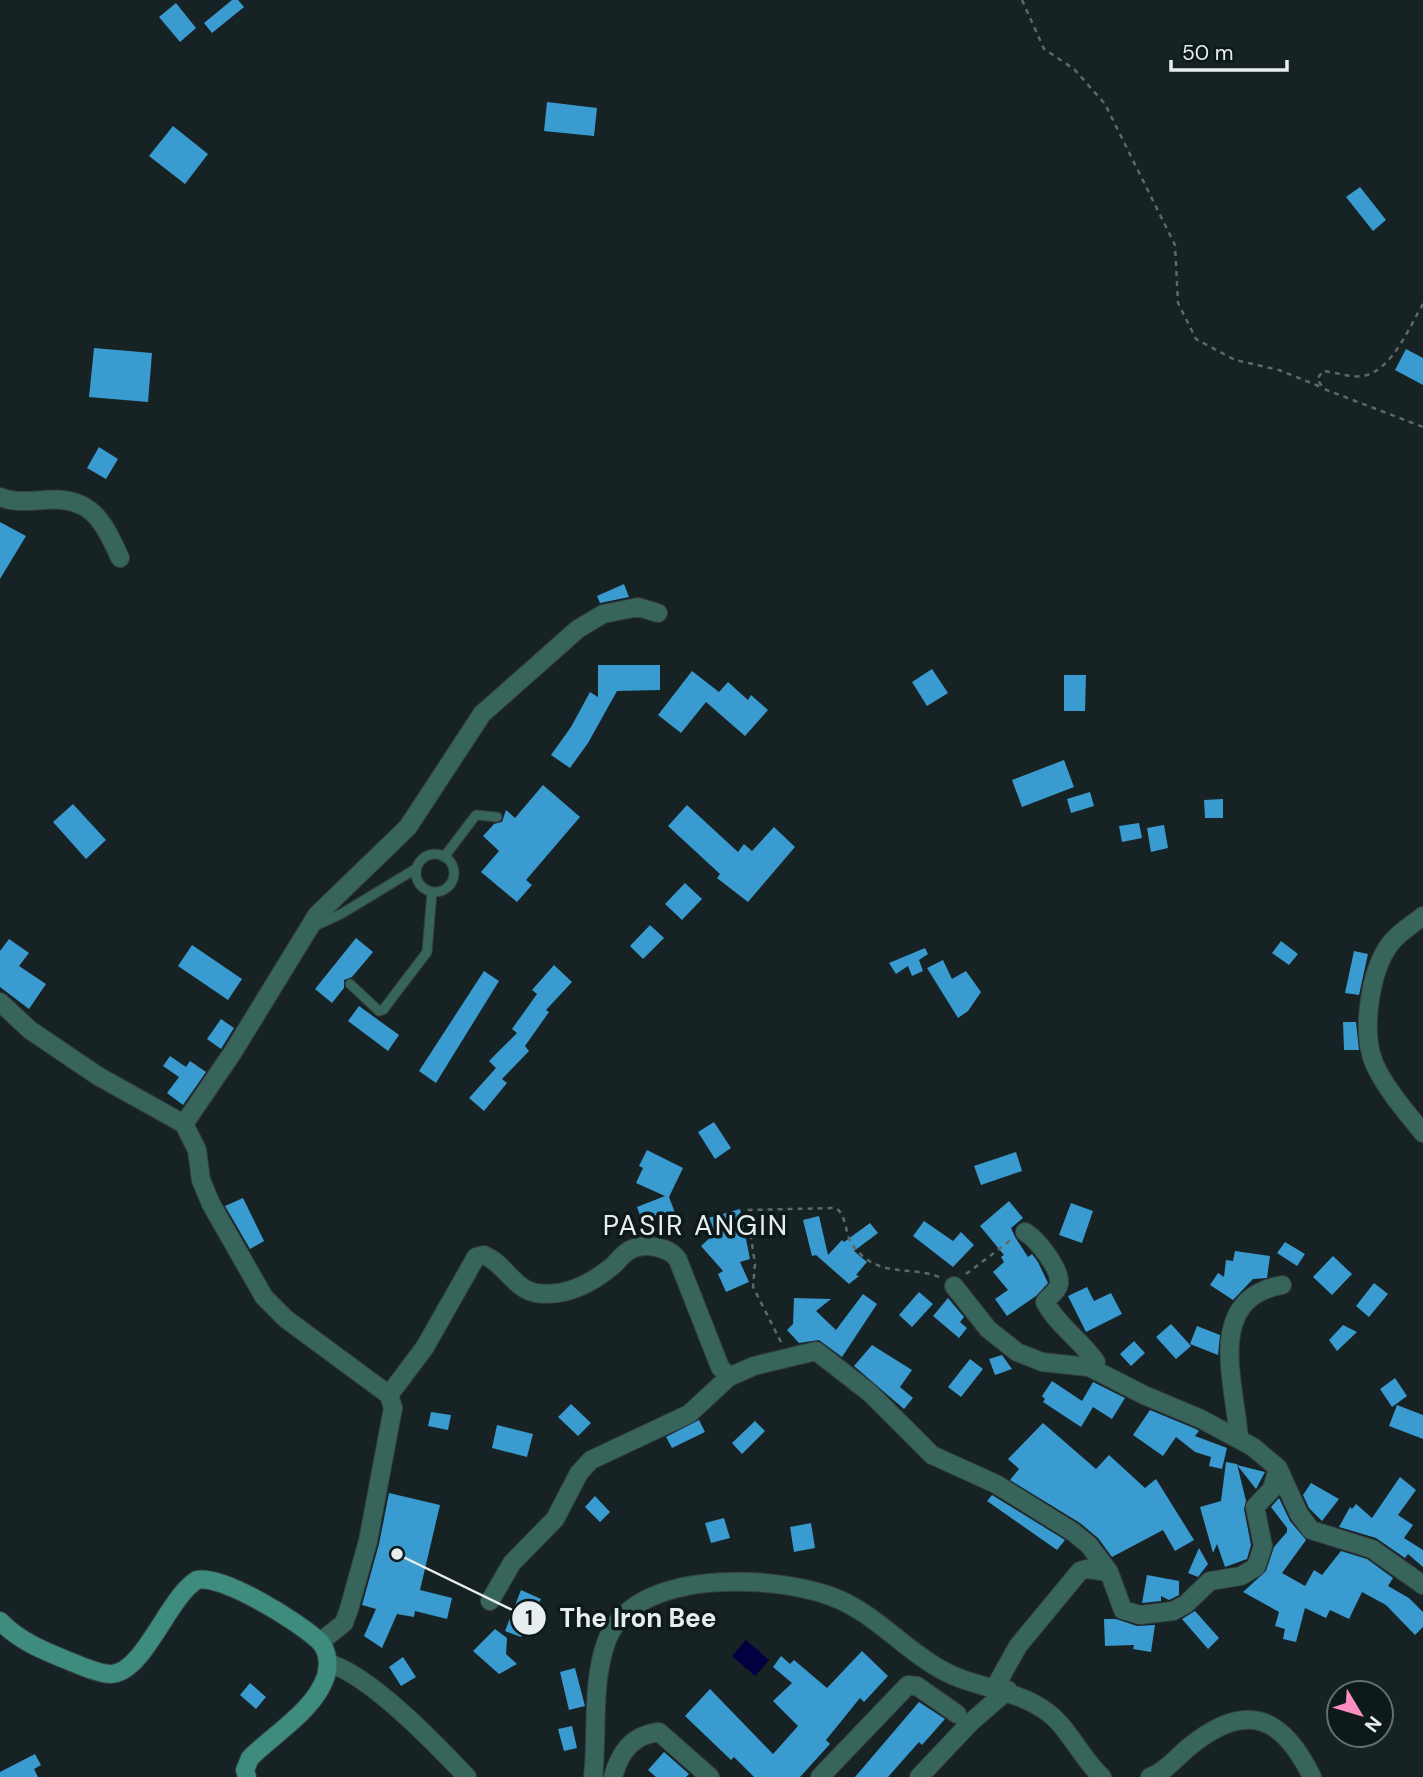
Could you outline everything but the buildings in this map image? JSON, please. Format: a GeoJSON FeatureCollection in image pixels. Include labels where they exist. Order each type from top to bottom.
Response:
{"type":"FeatureCollection","features":[{"type":"Feature","properties":{"kind":"main road"},"geometry":{"type":"LineString","coordinates":[[0,1620],[28,1644],[110,1674],[123,1671],[134,1661],[184,1590],[205,1578],[219,1580],[244,1593],[320,1642],[328,1663],[317,1693],[250,1758],[242,1775]]}},
{"type":"Feature","properties":{"kind":"street"},"geometry":{"type":"LineString","coordinates":[[0,497],[22,502],[60,498],[75,501],[99,518],[120,558]]}},
{"type":"Feature","properties":{"kind":"street"},"geometry":{"type":"LineString","coordinates":[[184,1124],[233,1052],[328,901],[370,866],[408,827],[482,714],[578,629],[603,614],[638,607],[658,613]]}},
{"type":"Feature","properties":{"kind":"street"},"geometry":{"type":"LineString","coordinates":[[1423,916],[1398,935],[1381,960],[1374,980],[1369,1019],[1371,1054],[1376,1067],[1423,1133]]}},
{"type":"Feature","properties":{"kind":"street"},"geometry":{"type":"LineString","coordinates":[[0,1002],[30,1030],[98,1076],[184,1124],[197,1150],[201,1180],[211,1204],[264,1297],[286,1319],[389,1395],[393,1408],[361,1571],[344,1623],[320,1642]]}},
{"type":"Feature","properties":{"kind":"street"},"geometry":{"type":"LineString","coordinates":[[1025,1232],[1044,1254],[1058,1278],[1057,1289],[1045,1302],[1051,1313],[1088,1351],[1096,1362],[1094,1369]]}},
{"type":"Feature","properties":{"kind":"street"},"geometry":{"type":"LineString","coordinates":[[389,1395],[425,1347],[470,1264],[480,1255],[495,1261],[526,1289],[547,1293],[587,1284],[633,1248],[649,1247],[669,1251],[678,1260],[720,1367],[729,1377]]}},
{"type":"Feature","properties":{"kind":"street"},"geometry":{"type":"LineString","coordinates":[[1239,1439],[1230,1345],[1232,1321],[1251,1296],[1282,1284]]}},
{"type":"Feature","properties":{"kind":"street"},"geometry":{"type":"LineString","coordinates":[[954,1286],[988,1329],[1017,1352],[1042,1362],[1094,1369],[1239,1439],[1278,1468],[1299,1514],[1311,1530],[1372,1549],[1423,1585]]}},
{"type":"Feature","properties":{"kind":"street"},"geometry":{"type":"LineString","coordinates":[[490,1601],[512,1563],[555,1519],[579,1473],[591,1460],[689,1414],[729,1377],[788,1356],[816,1351],[870,1393],[932,1455],[996,1484],[1089,1545],[1109,1572],[1123,1611],[1140,1615],[1174,1611],[1186,1604],[1210,1581],[1235,1578],[1250,1572],[1263,1554],[1255,1507],[1272,1489],[1278,1468]]}},
{"type":"Feature","properties":{"kind":"street"},"geometry":{"type":"LineString","coordinates":[[919,1777],[1001,1689],[1018,1646],[1073,1577],[1087,1569],[1109,1572]]}},
{"type":"Feature","properties":{"kind":"street"},"geometry":{"type":"LineString","coordinates":[[593,1777],[600,1684],[607,1639],[621,1619],[637,1605],[663,1592],[690,1584],[764,1584],[829,1595],[882,1625],[941,1670],[1001,1689],[1046,1711],[1066,1732],[1085,1762],[1102,1777]]}},
{"type":"Feature","properties":{"kind":"street"},"geometry":{"type":"LineString","coordinates":[[328,1663],[347,1669],[364,1680],[438,1745],[467,1777]]}},
{"type":"Feature","properties":{"kind":"street"},"geometry":{"type":"LineString","coordinates":[[820,1777],[908,1685],[917,1686],[957,1714]]}},
{"type":"Feature","properties":{"kind":"street"},"geometry":{"type":"LineString","coordinates":[[1150,1777],[1206,1733],[1227,1722],[1247,1718],[1261,1721],[1284,1737],[1305,1762],[1312,1777]]}},
{"type":"Feature","properties":{"kind":"street"},"geometry":{"type":"LineString","coordinates":[[613,1777],[619,1757],[630,1743],[659,1732],[710,1777]]}},
{"type":"Feature","properties":{"kind":"lane"},"geometry":{"type":"LineString","coordinates":[[444,856],[476,815],[497,817]]}},
{"type":"Feature","properties":{"kind":"lane"},"geometry":{"type":"LineString","coordinates":[[308,930],[341,914],[417,868],[431,855],[444,856],[452,866],[453,879],[445,889],[432,892],[421,886],[417,868]]}},
{"type":"Feature","properties":{"kind":"lane"},"geometry":{"type":"LineString","coordinates":[[350,985],[379,1011],[383,1010],[427,953],[432,892]]}},
{"type":"Feature","properties":{"kind":"path"},"geometry":{"type":"LineString","coordinates":[[1022,0],[1044,49],[1074,69],[1105,104],[1175,245],[1178,303],[1196,339],[1235,360],[1279,370],[1423,426]]}},
{"type":"Feature","properties":{"kind":"path"},"geometry":{"type":"LineString","coordinates":[[1321,387],[1317,379],[1321,372],[1364,376],[1382,367],[1423,304]]}},
{"type":"Feature","properties":{"kind":"path"},"geometry":{"type":"LineString","coordinates":[[788,1356],[753,1287],[755,1264],[747,1210],[836,1208],[844,1219],[849,1240],[856,1250],[876,1264],[887,1271],[930,1273],[954,1286],[972,1268],[1025,1232]]}},
{"type":"Feature","properties":{"kind":"shaded area"},"geometry":{"type":"Polygon","coordinates":[[[746,1640],[769,1660],[755,1676],[732,1656],[746,1640]]]}},
{"type":"Feature","properties":{"kind":"place","name":"The Iron Bee"},"geometry":{"type":"Point","coordinates":[397,1554]}},
{"type":"Feature","properties":{"kind":"district","name":"PASIR ANGIN"},"geometry":{"type":"Point","coordinates":[696,1225]}}]}
